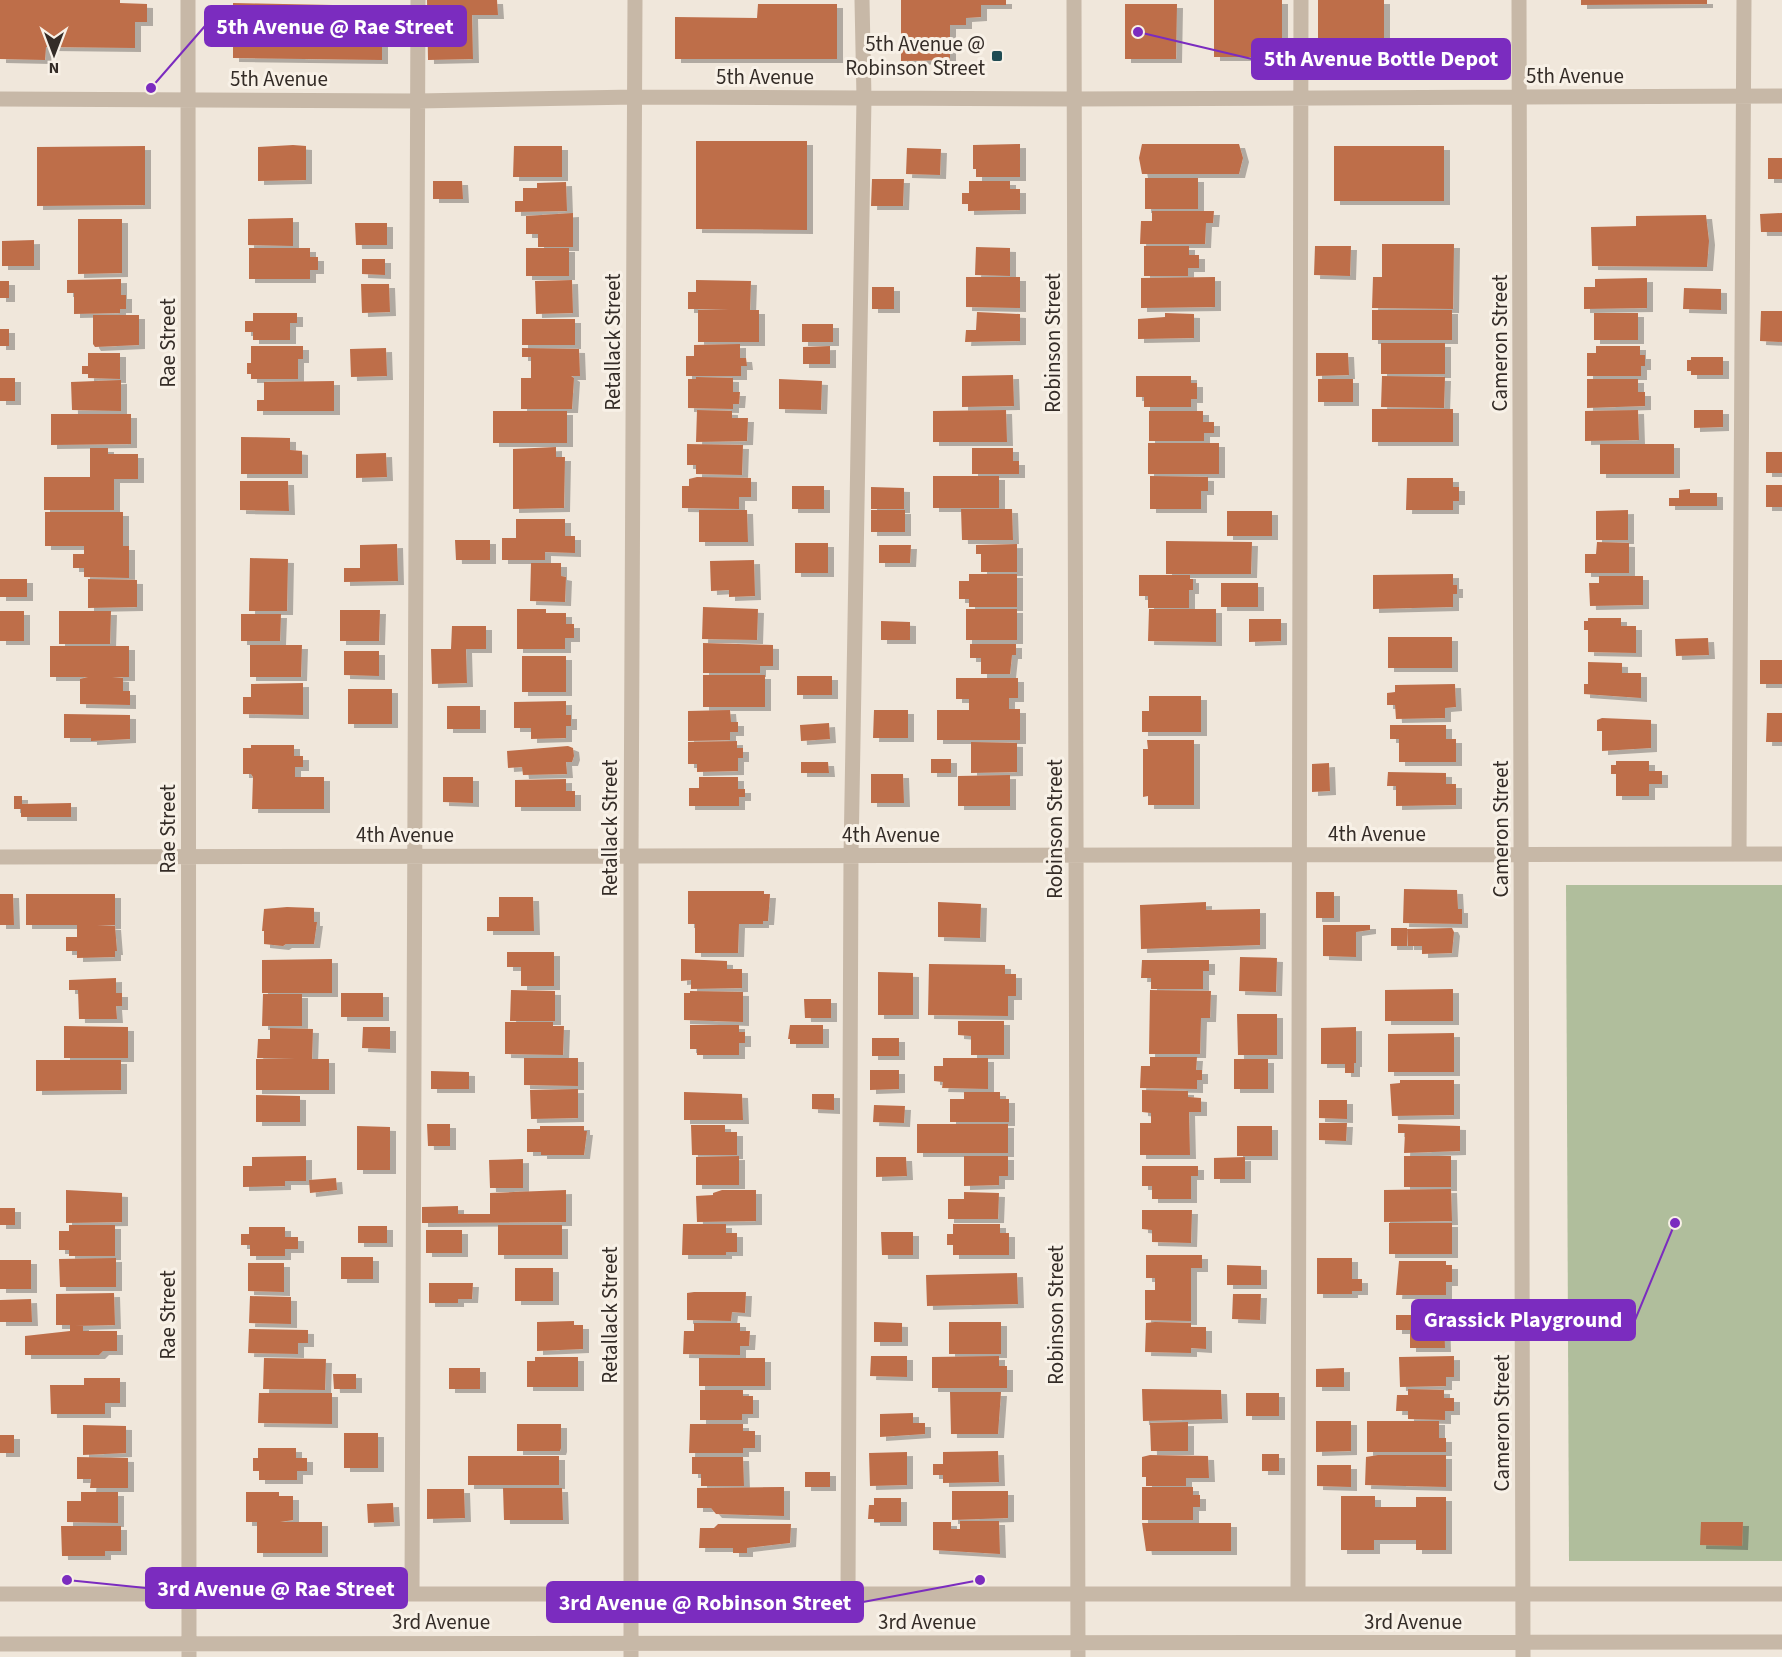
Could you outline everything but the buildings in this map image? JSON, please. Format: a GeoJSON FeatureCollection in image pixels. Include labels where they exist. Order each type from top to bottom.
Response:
{"type":"FeatureCollection","features":[{"type":"Feature","properties":{"kind":"street","name":"Rae Street"},"geometry":{"type":"LineString","coordinates":[[188,0],[189,1650]]}},
{"type":"Feature","properties":{"kind":"street"},"geometry":{"type":"LineString","coordinates":[[412,1594],[418,0]]}},
{"type":"Feature","properties":{"kind":"street","name":"Retallack Street"},"geometry":{"type":"LineString","coordinates":[[631,1650],[631,856],[635,0]]}},
{"type":"Feature","properties":{"kind":"street"},"geometry":{"type":"LineString","coordinates":[[848,1594],[851,856],[864,98],[862,0]]}},
{"type":"Feature","properties":{"kind":"street","name":"Robinson Street"},"geometry":{"type":"LineString","coordinates":[[1074,0],[1078,1650]]}},
{"type":"Feature","properties":{"kind":"street"},"geometry":{"type":"LineString","coordinates":[[1298,1594],[1301,0]]}},
{"type":"Feature","properties":{"kind":"street","name":"Cameron Street"},"geometry":{"type":"LineString","coordinates":[[1519,0],[1523,854],[1523,1650]]}},
{"type":"Feature","properties":{"kind":"street"},"geometry":{"type":"LineString","coordinates":[[1739,854],[1744,0]]}},
{"type":"Feature","properties":{"kind":"street","name":"5th Avenue"},"geometry":{"type":"LineString","coordinates":[[0,99],[418,101],[635,97],[1073,99],[1782,96]]}},
{"type":"Feature","properties":{"kind":"street","name":"4th Avenue"},"geometry":{"type":"LineString","coordinates":[[0,857],[1782,854]]}},
{"type":"Feature","properties":{"kind":"street","name":"3rd Avenue"},"geometry":{"type":"LineString","coordinates":[[0,1594],[1782,1594]]}},
{"type":"Feature","properties":{"kind":"street","name":"3rd Avenue"},"geometry":{"type":"LineString","coordinates":[[0,1644],[189,1650],[1748,1650],[1782,1642]]}},
{"type":"Feature","properties":{"kind":"green space"},"geometry":{"type":"Polygon","coordinates":[[[1566,885],[1782,885],[1782,1561],[1569,1561],[1566,885]]]}},
{"type":"Feature","properties":{"kind":"place","name":"5th Avenue Bottle Depot"},"geometry":{"type":"Point","coordinates":[1138,32]}},
{"type":"Feature","properties":{"kind":"place","name":"5th Avenue @ Robinson Street"},"geometry":{"type":"Point","coordinates":[997,56]}},
{"type":"Feature","properties":{"kind":"place","name":"5th Avenue @ Rae Street"},"geometry":{"type":"Point","coordinates":[151,88]}},
{"type":"Feature","properties":{"kind":"place","name":"Grassick Playground"},"geometry":{"type":"Point","coordinates":[1675,1223]}},
{"type":"Feature","properties":{"kind":"place","name":"3rd Avenue @ Rae Street"},"geometry":{"type":"Point","coordinates":[67,1580]}},
{"type":"Feature","properties":{"kind":"place","name":"3rd Avenue @ Robinson Street"},"geometry":{"type":"Point","coordinates":[980,1580]}}]}
